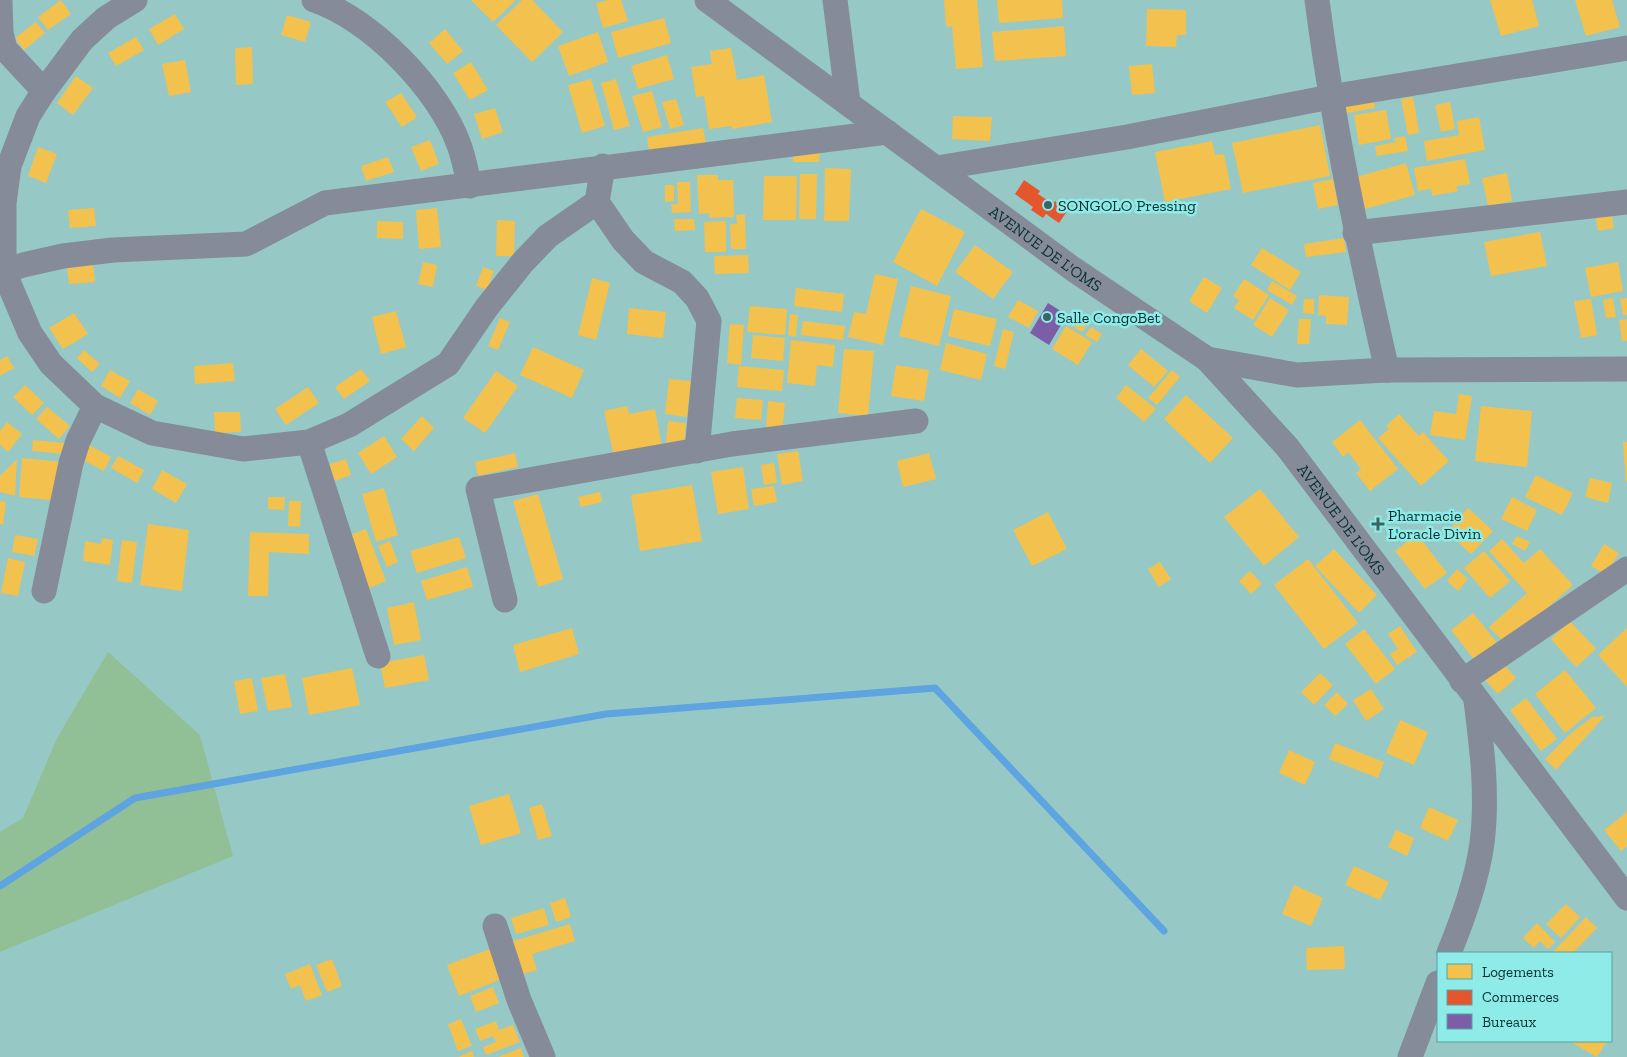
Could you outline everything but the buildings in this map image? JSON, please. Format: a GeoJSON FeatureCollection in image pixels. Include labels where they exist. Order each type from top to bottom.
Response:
{"type":"FeatureCollection","features":[{"type":"Feature","properties":{"kind":"street"},"geometry":{"type":"LineString","coordinates":[[135,0],[106,18],[82,40],[28,116],[8,166],[4,203],[2,272],[30,333],[51,364],[96,406],[152,434],[242,449],[308,442],[349,425],[448,364],[487,307],[523,262],[548,236],[597,202]]}},
{"type":"Feature","properties":{"kind":"street"},"geometry":{"type":"LineString","coordinates":[[314,0],[329,5],[370,32],[415,74],[442,110],[459,145],[470,186]]}},
{"type":"Feature","properties":{"kind":"street","name":"AVENUE DE L'OMS"},"geometry":{"type":"LineString","coordinates":[[707,0],[1073,269],[1207,359],[1288,448],[1627,898]]}},
{"type":"Feature","properties":{"kind":"street"},"geometry":{"type":"LineString","coordinates":[[835,0],[848,103]]}},
{"type":"Feature","properties":{"kind":"street"},"geometry":{"type":"LineString","coordinates":[[1317,0],[1330,97],[1347,176],[1355,233],[1387,370]]}},
{"type":"Feature","properties":{"kind":"street"},"geometry":{"type":"LineString","coordinates":[[0,2],[1,33],[6,49],[44,91]]}},
{"type":"Feature","properties":{"kind":"street"},"geometry":{"type":"LineString","coordinates":[[937,168],[1127,137],[1330,97],[1627,48]]}},
{"type":"Feature","properties":{"kind":"street"},"geometry":{"type":"LineString","coordinates":[[2,272],[64,256],[93,252],[246,244],[325,203],[470,186],[603,166],[887,132]]}},
{"type":"Feature","properties":{"kind":"street"},"geometry":{"type":"LineString","coordinates":[[603,166],[597,202],[623,240],[644,262],[682,282],[697,298],[708,321],[697,451]]}},
{"type":"Feature","properties":{"kind":"street"},"geometry":{"type":"LineString","coordinates":[[1355,233],[1627,202]]}},
{"type":"Feature","properties":{"kind":"street"},"geometry":{"type":"LineString","coordinates":[[1207,359],[1297,375],[1387,370],[1627,369]]}},
{"type":"Feature","properties":{"kind":"street"},"geometry":{"type":"LineString","coordinates":[[44,592],[71,464],[78,441],[96,406]]}},
{"type":"Feature","properties":{"kind":"street"},"geometry":{"type":"LineString","coordinates":[[505,600],[478,489],[732,444],[916,421]]}},
{"type":"Feature","properties":{"kind":"street"},"geometry":{"type":"LineString","coordinates":[[308,442],[378,656]]}},
{"type":"Feature","properties":{"kind":"street"},"geometry":{"type":"LineString","coordinates":[[1449,952],[1464,914],[1482,843],[1485,796],[1483,751],[1469,690],[1627,569]]}},
{"type":"Feature","properties":{"kind":"street"},"geometry":{"type":"LineString","coordinates":[[494,926],[519,1000],[543,1057]]}},
{"type":"Feature","properties":{"kind":"street"},"geometry":{"type":"LineString","coordinates":[[1410,1057],[1437,986]]}},
{"type":"Feature","properties":{"kind":"green space"},"geometry":{"type":"Polygon","coordinates":[[[108,652],[200,735],[233,856],[0,952],[0,832],[23,818],[57,738],[108,652]]]}},
{"type":"Feature","properties":{"kind":"waterway"},"geometry":{"type":"LineString","coordinates":[[0,886],[135,798],[606,714],[935,688],[1164,931]]}},
{"type":"Feature","properties":{"kind":"place","name":"SONGOLO Pressing"},"geometry":{"type":"Point","coordinates":[1048,205]}},
{"type":"Feature","properties":{"kind":"place","name":"Salle CongoBet"},"geometry":{"type":"Point","coordinates":[1047,317]}},
{"type":"Feature","properties":{"kind":"place","name":"Pharmacie L'oracle Divin"},"geometry":{"type":"Point","coordinates":[1378,524]}}]}
